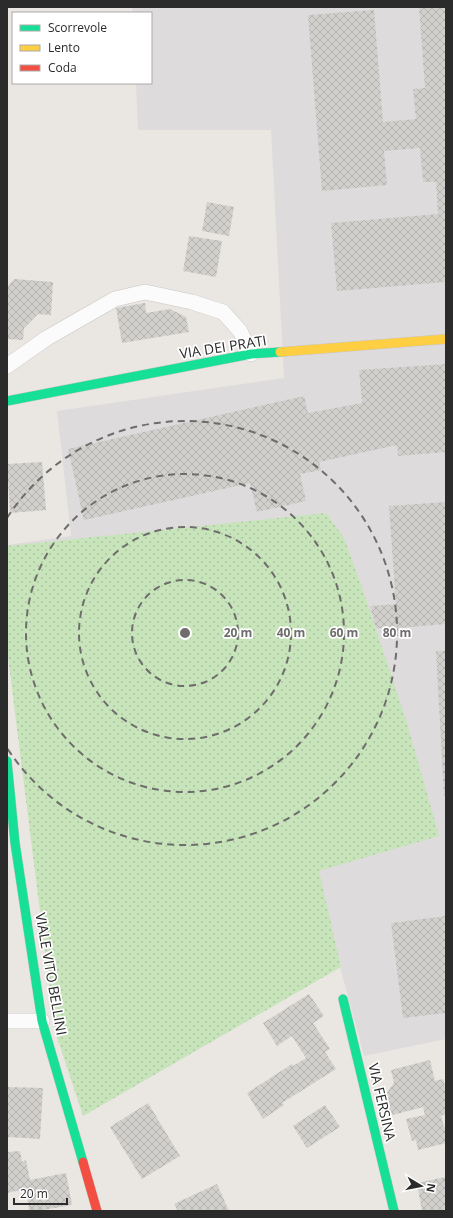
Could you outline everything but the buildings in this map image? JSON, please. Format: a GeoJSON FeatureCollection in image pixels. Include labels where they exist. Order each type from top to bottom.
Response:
{"type":"FeatureCollection","features":[{"type":"Feature","properties":{"kind":"street"},"geometry":{"type":"LineString","coordinates":[[7,366],[47,338],[114,299],[145,292],[192,302],[224,312],[240,331],[251,354]]}},
{"type":"Feature","properties":{"kind":"street","name":"VIA DEI PRATI"},"geometry":{"type":"LineString","coordinates":[[7,401],[251,354],[446,339]]}},
{"type":"Feature","properties":{"kind":"street","name":"VIALE VITO BELLINI"},"geometry":{"type":"LineString","coordinates":[[7,761],[11,844],[42,1020],[97,1211]]}},
{"type":"Feature","properties":{"kind":"street","name":"VIA FERSINA"},"geometry":{"type":"LineString","coordinates":[[343,1000],[394,1211]]}},
{"type":"Feature","properties":{"kind":"street"},"geometry":{"type":"LineString","coordinates":[[7,1021],[42,1020]]}},
{"type":"Feature","properties":{"kind":"shaded area"},"geometry":{"type":"Polygon","coordinates":[[[132,7],[446,7],[446,1039],[364,1056],[340,967],[83,1116],[7,649],[7,545],[71,536],[57,411],[284,378],[271,130],[138,130],[136,84],[152,84],[152,12],[133,12],[132,7]]]}},
{"type":"Feature","properties":{"kind":"green space"},"geometry":{"type":"Polygon","coordinates":[[[326,513],[344,538],[365,596],[407,723],[439,836],[319,871],[341,967],[83,1116],[55,1031],[7,649],[7,546],[326,513]]]}},
{"type":"Feature","properties":{"kind":"traffic: fast"},"geometry":{"type":"LineString","coordinates":[[7,401],[251,354],[280,352]]}},
{"type":"Feature","properties":{"kind":"traffic: fast"},"geometry":{"type":"LineString","coordinates":[[7,761],[15,843],[42,1021],[83,1162]]}},
{"type":"Feature","properties":{"kind":"traffic: fast"},"geometry":{"type":"LineString","coordinates":[[343,999],[394,1211]]}},
{"type":"Feature","properties":{"kind":"traffic: slow"},"geometry":{"type":"LineString","coordinates":[[280,352],[446,339]]}},
{"type":"Feature","properties":{"kind":"traffic: jam"},"geometry":{"type":"LineString","coordinates":[[83,1162],[97,1211]]}}]}
